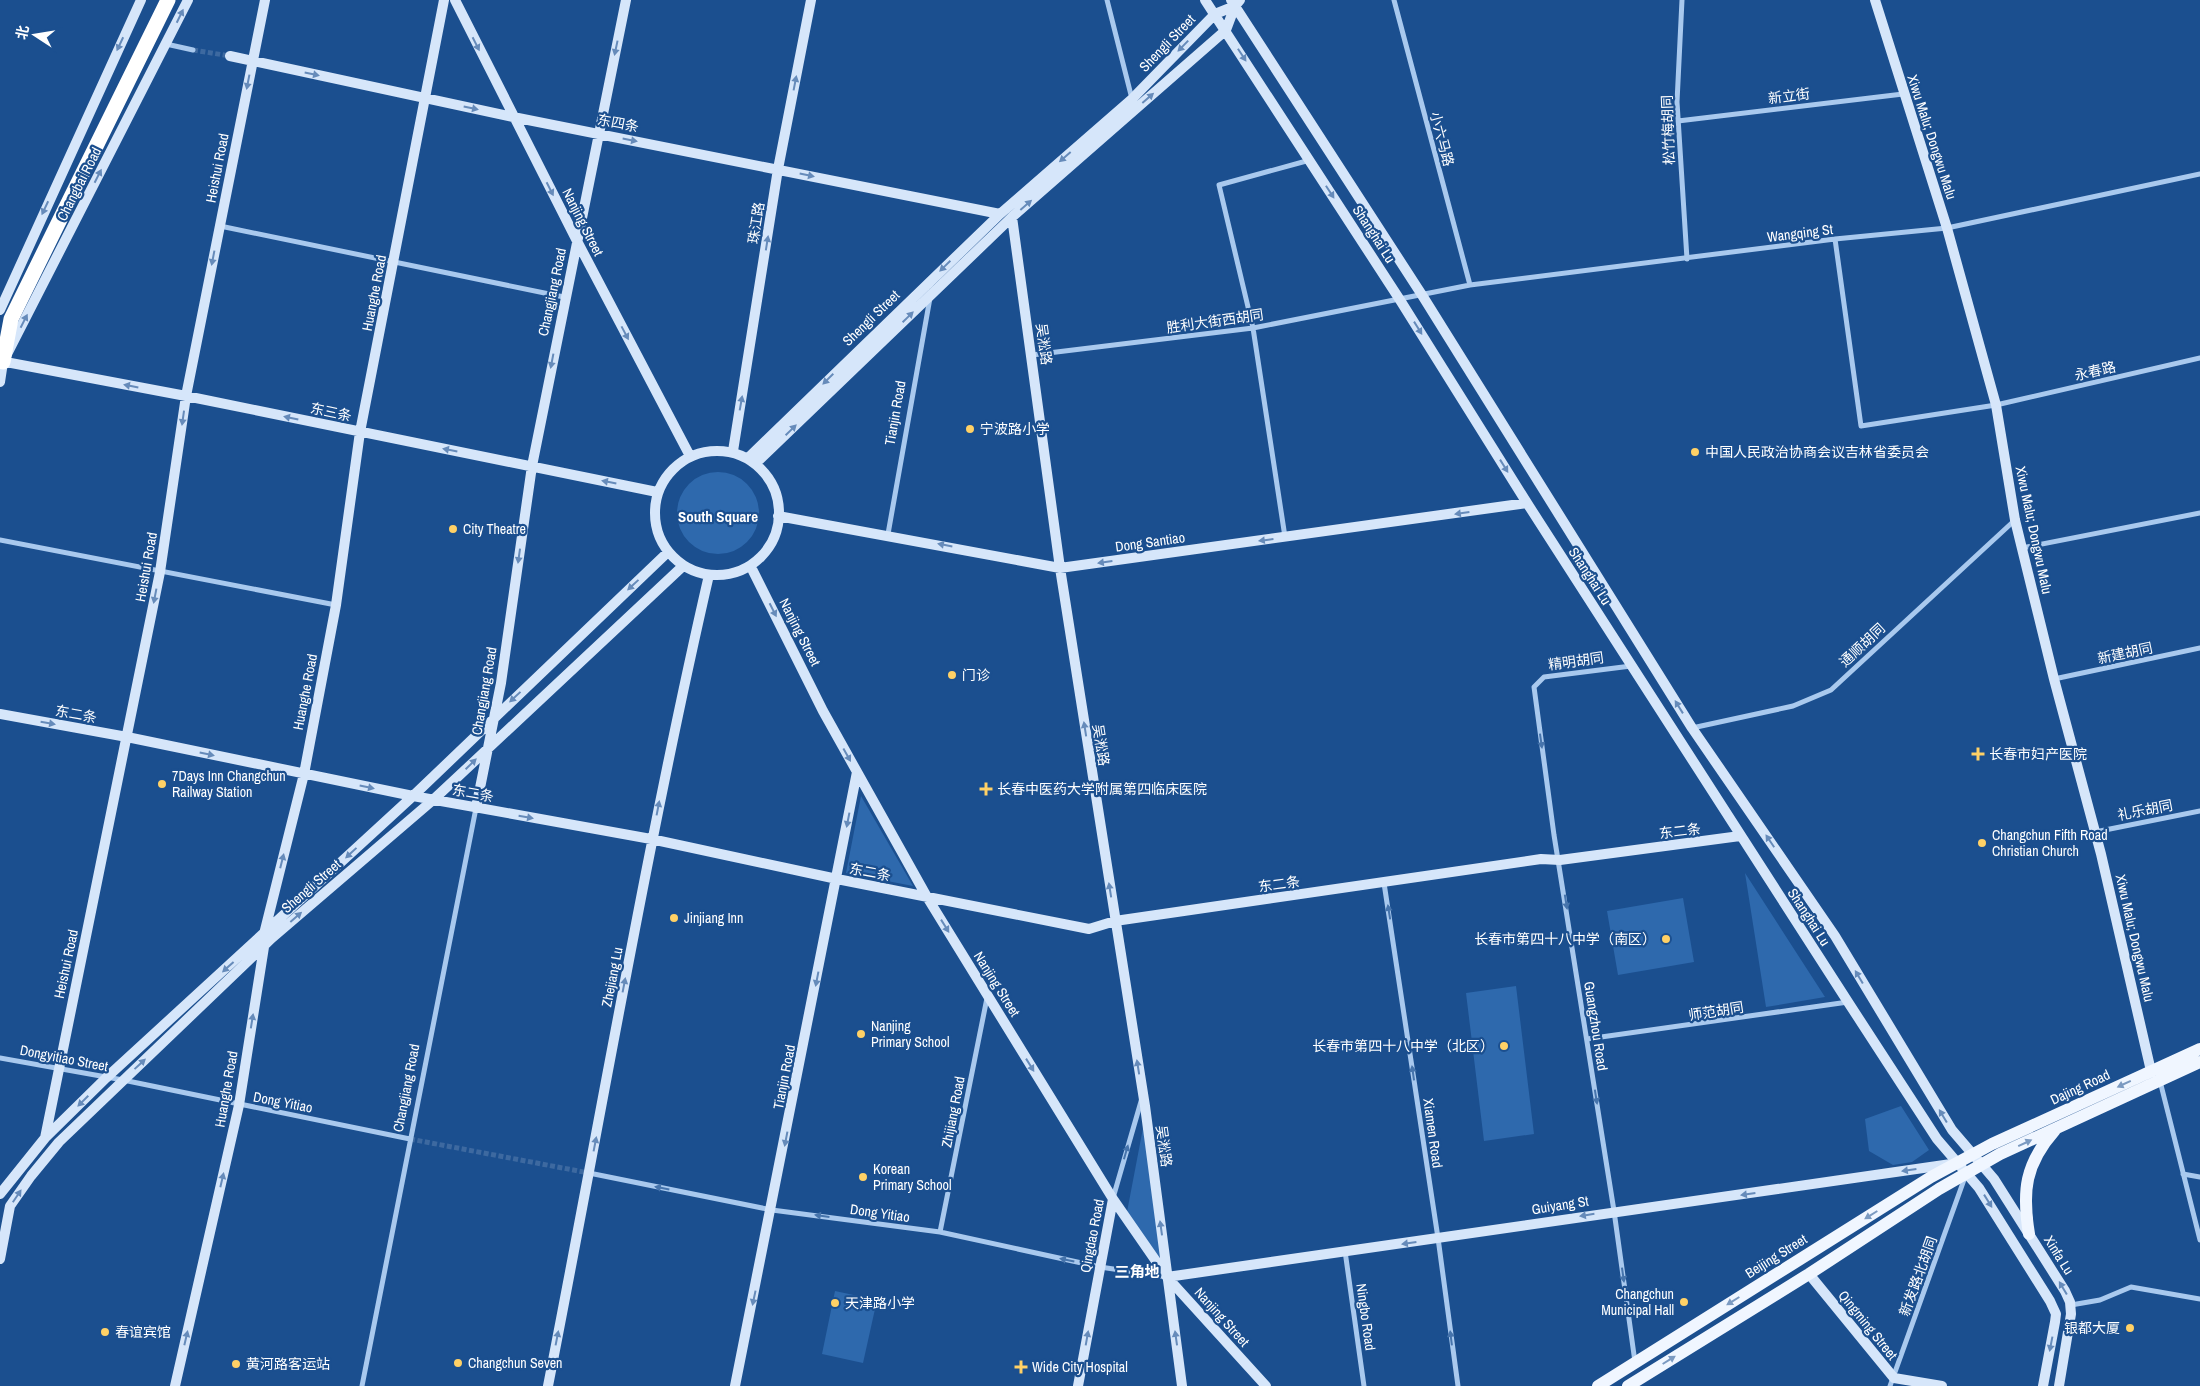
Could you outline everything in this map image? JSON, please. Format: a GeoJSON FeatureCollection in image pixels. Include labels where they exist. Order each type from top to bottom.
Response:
{"type":"FeatureCollection","features":[{"type":"Feature","properties":{"kind":"highway"},"geometry":{"type":"LineString","coordinates":[[2,362],[11,319],[168,0]]}},
{"type":"Feature","properties":{"kind":"main road","name":"Dajing Road"},"geometry":{"type":"LineString","coordinates":[[1982,1165],[2155,1076],[2200,1049]]}},
{"type":"Feature","properties":{"kind":"main road","name":"Dajing Road"},"geometry":{"type":"LineString","coordinates":[[1973,1154],[2155,1076],[2200,1062]]}},
{"type":"Feature","properties":{"kind":"main road"},"geometry":{"type":"LineString","coordinates":[[2029,1234],[2026,1202],[2029,1171],[2038,1152],[2057,1128]]}},
{"type":"Feature","properties":{"kind":"main road","name":"Beijing Street"},"geometry":{"type":"LineString","coordinates":[[1598,1386],[1973,1154]]}},
{"type":"Feature","properties":{"kind":"main road"},"geometry":{"type":"LineString","coordinates":[[1628,1386],[1641,1382],[1940,1189],[1982,1165]]}},
{"type":"Feature","properties":{"kind":"street","name":"Changbai Road"},"geometry":{"type":"LineString","coordinates":[[0,310],[141,0]]}},
{"type":"Feature","properties":{"kind":"street","name":"Changbai Road"},"geometry":{"type":"LineString","coordinates":[[0,382],[2,362],[188,0]]}},
{"type":"Feature","properties":{"kind":"street","name":"Heishui Road"},"geometry":{"type":"LineString","coordinates":[[46,1138],[58,1068],[160,572],[186,396],[265,0]]}},
{"type":"Feature","properties":{"kind":"street","name":"Huanghe Road"},"geometry":{"type":"LineString","coordinates":[[175,1386],[239,1105],[264,946],[264,934],[304,774],[336,606],[360,432],[444,0]]}},
{"type":"Feature","properties":{"kind":"street","name":"Nanjing Street"},"geometry":{"type":"LineString","coordinates":[[455,0],[577,241],[690,456]]}},
{"type":"Feature","properties":{"kind":"street","name":"Changjiang Road"},"geometry":{"type":"LineString","coordinates":[[362,1386],[495,716],[532,466],[564,297],[626,0]]}},
{"type":"Feature","properties":{"kind":"street","name":"珠江路"},"geometry":{"type":"LineString","coordinates":[[733,451],[778,169],[811,0]]}},
{"type":"Feature","properties":{"kind":"street"},"geometry":{"type":"LineString","coordinates":[[1107,0],[1132,99]]}},
{"type":"Feature","properties":{"kind":"street","name":"Shanghai Lu"},"geometry":{"type":"LineString","coordinates":[[1205,0],[1400,300],[1740,836],[1937,1139],[1957,1163]]}},
{"type":"Feature","properties":{"kind":"street","name":"小六马路"},"geometry":{"type":"LineString","coordinates":[[1394,0],[1470,285]]}},
{"type":"Feature","properties":{"kind":"street","name":"松竹梅胡同"},"geometry":{"type":"LineString","coordinates":[[1682,0],[1678,121],[1687,259]]}},
{"type":"Feature","properties":{"kind":"street","name":"Xiwu Malu; Dongwu Malu"},"geometry":{"type":"LineString","coordinates":[[1875,0],[1903,94],[1947,228],[1996,405],[2015,520],[2155,1076]]}},
{"type":"Feature","properties":{"kind":"street","name":"Shengli Street"},"geometry":{"type":"LineString","coordinates":[[752,460],[1000,214],[1132,99],[1215,14],[1235,2]]}},
{"type":"Feature","properties":{"kind":"street","name":"Shengli Street"},"geometry":{"type":"LineString","coordinates":[[752,460],[930,296],[1012,217],[1226,30],[1235,2]]}},
{"type":"Feature","properties":{"kind":"street","name":"Shanghai Lu"},"geometry":{"type":"LineString","coordinates":[[1235,2],[1422,295],[1692,728],[1835,936],[1952,1130],[1973,1154]]}},
{"type":"Feature","properties":{"kind":"street"},"geometry":{"type":"LineString","coordinates":[[166,44],[193,50]]}},
{"type":"Feature","properties":{"kind":"street","name":"东四条"},"geometry":{"type":"LineString","coordinates":[[230,56],[514,117],[1000,214]]}},
{"type":"Feature","properties":{"kind":"street","name":"新立街"},"geometry":{"type":"LineString","coordinates":[[1678,121],[1903,94]]}},
{"type":"Feature","properties":{"kind":"street"},"geometry":{"type":"LineString","coordinates":[[1286,538],[1254,328],[1219,185],[1310,160]]}},
{"type":"Feature","properties":{"kind":"street","name":"Wangqing St"},"geometry":{"type":"LineString","coordinates":[[1400,300],[1470,285],[1835,239],[1947,228],[2200,174]]}},
{"type":"Feature","properties":{"kind":"street","name":"吴淞路"},"geometry":{"type":"LineString","coordinates":[[1012,217],[1060,568],[1143,1094],[1182,1386]]}},
{"type":"Feature","properties":{"kind":"street"},"geometry":{"type":"LineString","coordinates":[[219,225],[564,297]]}},
{"type":"Feature","properties":{"kind":"street","name":"永春路"},"geometry":{"type":"LineString","coordinates":[[1835,239],[1860,426],[1996,405],[2200,358]]}},
{"type":"Feature","properties":{"kind":"street","name":"Tianjin Road"},"geometry":{"type":"LineString","coordinates":[[888,534],[930,296]]}},
{"type":"Feature","properties":{"kind":"street","name":"胜利大街西胡同"},"geometry":{"type":"LineString","coordinates":[[1032,355],[1254,328],[1400,300]]}},
{"type":"Feature","properties":{"kind":"street","name":"东三条"},"geometry":{"type":"LineString","coordinates":[[2,362],[186,396],[657,492]]}},
{"type":"Feature","properties":{"kind":"street"},"geometry":{"type":"LineString","coordinates":[[718,449],[733,451],[752,460],[780,498],[778,516],[770,550],[751,567],[732,574],[709,575],[683,566],[668,552],[656,523],[657,492],[674,468],[690,456],[718,449]]}},
{"type":"Feature","properties":{"kind":"street","name":"Dong Santiao"},"geometry":{"type":"LineString","coordinates":[[778,516],[888,534],[1060,568],[1527,503]]}},
{"type":"Feature","properties":{"kind":"street"},"geometry":{"type":"LineString","coordinates":[[2022,548],[2200,513]]}},
{"type":"Feature","properties":{"kind":"street","name":"通顺胡同"},"geometry":{"type":"LineString","coordinates":[[1692,728],[1793,706],[1831,690],[2015,520]]}},
{"type":"Feature","properties":{"kind":"street"},"geometry":{"type":"LineString","coordinates":[[0,540],[336,606]]}},
{"type":"Feature","properties":{"kind":"street","name":"Shengli Street"},"geometry":{"type":"LineString","coordinates":[[0,1194],[46,1138],[106,1078],[413,796],[668,552]]}},
{"type":"Feature","properties":{"kind":"street","name":"Shengli Street"},"geometry":{"type":"LineString","coordinates":[[0,1259],[10,1206],[31,1176],[59,1142],[264,946],[433,800],[683,566]]}},
{"type":"Feature","properties":{"kind":"street","name":"Nanjing Street"},"geometry":{"type":"LineString","coordinates":[[751,567],[824,711],[927,897],[1113,1199],[1167,1277],[1266,1386]]}},
{"type":"Feature","properties":{"kind":"street","name":"Zhejiang Lu"},"geometry":{"type":"LineString","coordinates":[[548,1386],[651,839],[709,575]]}},
{"type":"Feature","properties":{"kind":"street","name":"新建胡同"},"geometry":{"type":"LineString","coordinates":[[2054,679],[2200,648]]}},
{"type":"Feature","properties":{"kind":"street","name":"精明胡同"},"geometry":{"type":"LineString","coordinates":[[1534,693],[1538,681],[1544,677],[1632,666]]}},
{"type":"Feature","properties":{"kind":"street","name":"Guangzhou Road"},"geometry":{"type":"LineString","coordinates":[[1534,693],[1614,1211],[1635,1362]]}},
{"type":"Feature","properties":{"kind":"street","name":"东二条"},"geometry":{"type":"LineString","coordinates":[[0,714],[127,737],[433,800],[651,839],[837,879],[1089,928],[1115,922],[1541,859],[1560,860],[1740,836]]}},
{"type":"Feature","properties":{"kind":"street","name":"Tianjin Road"},"geometry":{"type":"LineString","coordinates":[[735,1386],[772,1210],[857,772]]}},
{"type":"Feature","properties":{"kind":"street","name":"礼乐胡同"},"geometry":{"type":"LineString","coordinates":[[2095,832],[2200,811]]}},
{"type":"Feature","properties":{"kind":"street","name":"Xiamen Road"},"geometry":{"type":"LineString","coordinates":[[1384,883],[1438,1238],[1458,1386]]}},
{"type":"Feature","properties":{"kind":"street","name":"Zhijiang Road"},"geometry":{"type":"LineString","coordinates":[[940,1232],[988,996]]}},
{"type":"Feature","properties":{"kind":"street","name":"师范胡同"},"geometry":{"type":"LineString","coordinates":[[1587,1040],[1848,1002]]}},
{"type":"Feature","properties":{"kind":"street","name":"Dongyitiao Street"},"geometry":{"type":"LineString","coordinates":[[0,1058],[123,1080]]}},
{"type":"Feature","properties":{"kind":"street"},"geometry":{"type":"LineString","coordinates":[[2155,1076],[2200,1240]]}},
{"type":"Feature","properties":{"kind":"street","name":"Dong Yitiao"},"geometry":{"type":"LineString","coordinates":[[123,1080],[410,1140]]}},
{"type":"Feature","properties":{"kind":"street","name":"Qingdao Road"},"geometry":{"type":"LineString","coordinates":[[1078,1386],[1113,1199],[1143,1094]]}},
{"type":"Feature","properties":{"kind":"street","name":"Xinfa Lu"},"geometry":{"type":"LineString","coordinates":[[1973,1154],[1994,1179],[2065,1291],[2071,1305],[2071,1324],[2059,1386]]}},
{"type":"Feature","properties":{"kind":"street"},"geometry":{"type":"LineString","coordinates":[[1957,1163],[1979,1188],[2053,1306],[2055,1322],[2043,1386]]}},
{"type":"Feature","properties":{"kind":"street","name":"Guiyang St"},"geometry":{"type":"LineString","coordinates":[[1167,1277],[1957,1163]]}},
{"type":"Feature","properties":{"kind":"street","name":"Dong Yitiao"},"geometry":{"type":"LineString","coordinates":[[589,1173],[772,1210],[940,1232],[1100,1267],[1167,1277]]}},
{"type":"Feature","properties":{"kind":"street","name":"新发路北胡同"},"geometry":{"type":"LineString","coordinates":[[1892,1382],[1967,1174]]}},
{"type":"Feature","properties":{"kind":"street"},"geometry":{"type":"LineString","coordinates":[[2183,1174],[2200,1177]]}},
{"type":"Feature","properties":{"kind":"street","name":"Ningbo Road"},"geometry":{"type":"LineString","coordinates":[[1345,1251],[1364,1386]]}},
{"type":"Feature","properties":{"kind":"street","name":"Qingming Street"},"geometry":{"type":"LineString","coordinates":[[1809,1274],[1892,1382],[1942,1386]]}},
{"type":"Feature","properties":{"kind":"street"},"geometry":{"type":"LineString","coordinates":[[2071,1305],[2100,1300],[2131,1287],[2200,1299]]}},
{"type":"Feature","properties":{"kind":"shaded area"},"geometry":{"type":"Polygon","coordinates":[[[718,472],[734,475],[747,484],[756,497],[759,513],[756,529],[747,542],[734,551],[718,554],[702,551],[689,542],[680,529],[677,513],[680,497],[689,484],[702,475],[718,472]]]}},
{"type":"Feature","properties":{"kind":"shaded area"},"geometry":{"type":"Polygon","coordinates":[[[861,796],[913,886],[846,873],[861,796]]]}},
{"type":"Feature","properties":{"kind":"shaded area"},"geometry":{"type":"Polygon","coordinates":[[[1745,873],[1825,997],[1766,1007],[1745,873]]]}},
{"type":"Feature","properties":{"kind":"shaded area"},"geometry":{"type":"Polygon","coordinates":[[[1683,898],[1694,962],[1618,975],[1607,911],[1683,898]]]}},
{"type":"Feature","properties":{"kind":"shaded area"},"geometry":{"type":"Polygon","coordinates":[[[1516,986],[1534,1134],[1484,1141],[1466,993],[1516,986]]]}},
{"type":"Feature","properties":{"kind":"shaded area"},"geometry":{"type":"Polygon","coordinates":[[[1901,1106],[1929,1150],[1912,1162],[1893,1165],[1869,1151],[1865,1119],[1901,1106]]]}},
{"type":"Feature","properties":{"kind":"shaded area"},"geometry":{"type":"Polygon","coordinates":[[[1143,1128],[1166,1271],[1127,1212],[1143,1128]]]}},
{"type":"Feature","properties":{"kind":"shaded area"},"geometry":{"type":"Polygon","coordinates":[[[835,1291],[877,1300],[863,1363],[822,1354],[835,1291]]]}},
{"type":"Feature","properties":{"kind":"tunnel"},"geometry":{"type":"LineString","coordinates":[[193,50],[230,56]]}},
{"type":"Feature","properties":{"kind":"tunnel"},"geometry":{"type":"LineString","coordinates":[[410,1139],[589,1173]]}},
{"type":"Feature","properties":{"kind":"place","name":"宁波路小学"},"geometry":{"type":"Point","coordinates":[970,429]}},
{"type":"Feature","properties":{"kind":"place","name":"中国人民政治协商会议吉林省委员会"},"geometry":{"type":"Point","coordinates":[1695,452]}},
{"type":"Feature","properties":{"kind":"place","name":"City Theatre"},"geometry":{"type":"Point","coordinates":[453,529]}},
{"type":"Feature","properties":{"kind":"place","name":"门诊"},"geometry":{"type":"Point","coordinates":[952,675]}},
{"type":"Feature","properties":{"kind":"place","name":"长春市妇产医院"},"geometry":{"type":"Point","coordinates":[1978,754]}},
{"type":"Feature","properties":{"kind":"place","name":"7Days Inn Changchun Railway Station"},"geometry":{"type":"Point","coordinates":[162,784]}},
{"type":"Feature","properties":{"kind":"place","name":"长春中医药大学附属第四临床医院"},"geometry":{"type":"Point","coordinates":[986,789]}},
{"type":"Feature","properties":{"kind":"place","name":"Changchun Fifth Road Christian Church"},"geometry":{"type":"Point","coordinates":[1982,843]}},
{"type":"Feature","properties":{"kind":"place","name":"Jinjiang Inn"},"geometry":{"type":"Point","coordinates":[674,918]}},
{"type":"Feature","properties":{"kind":"place","name":"长春市第四十八中学（南区）"},"geometry":{"type":"Point","coordinates":[1666,939]}},
{"type":"Feature","properties":{"kind":"place","name":"Nanjing Primary School"},"geometry":{"type":"Point","coordinates":[861,1034]}},
{"type":"Feature","properties":{"kind":"place","name":"长春市第四十八中学（北区）"},"geometry":{"type":"Point","coordinates":[1504,1046]}},
{"type":"Feature","properties":{"kind":"place","name":"Korean Primary School"},"geometry":{"type":"Point","coordinates":[863,1177]}},
{"type":"Feature","properties":{"kind":"place","name":"Changchun Municipal Hall"},"geometry":{"type":"Point","coordinates":[1684,1302]}},
{"type":"Feature","properties":{"kind":"place","name":"天津路小学"},"geometry":{"type":"Point","coordinates":[835,1303]}},
{"type":"Feature","properties":{"kind":"place","name":"银都大厦"},"geometry":{"type":"Point","coordinates":[2130,1328]}},
{"type":"Feature","properties":{"kind":"place","name":"春谊宾馆"},"geometry":{"type":"Point","coordinates":[105,1332]}},
{"type":"Feature","properties":{"kind":"place","name":"Changchun Seven"},"geometry":{"type":"Point","coordinates":[458,1363]}},
{"type":"Feature","properties":{"kind":"place","name":"黄河路客运站"},"geometry":{"type":"Point","coordinates":[236,1364]}},
{"type":"Feature","properties":{"kind":"place","name":"Wide City Hospital"},"geometry":{"type":"Point","coordinates":[1021,1367]}},
{"type":"Feature","properties":{"kind":"district","name":"South Square"},"geometry":{"type":"Point","coordinates":[718,517]}},
{"type":"Feature","properties":{"kind":"district","name":"三角地"},"geometry":{"type":"Point","coordinates":[1137,1272]}}]}
